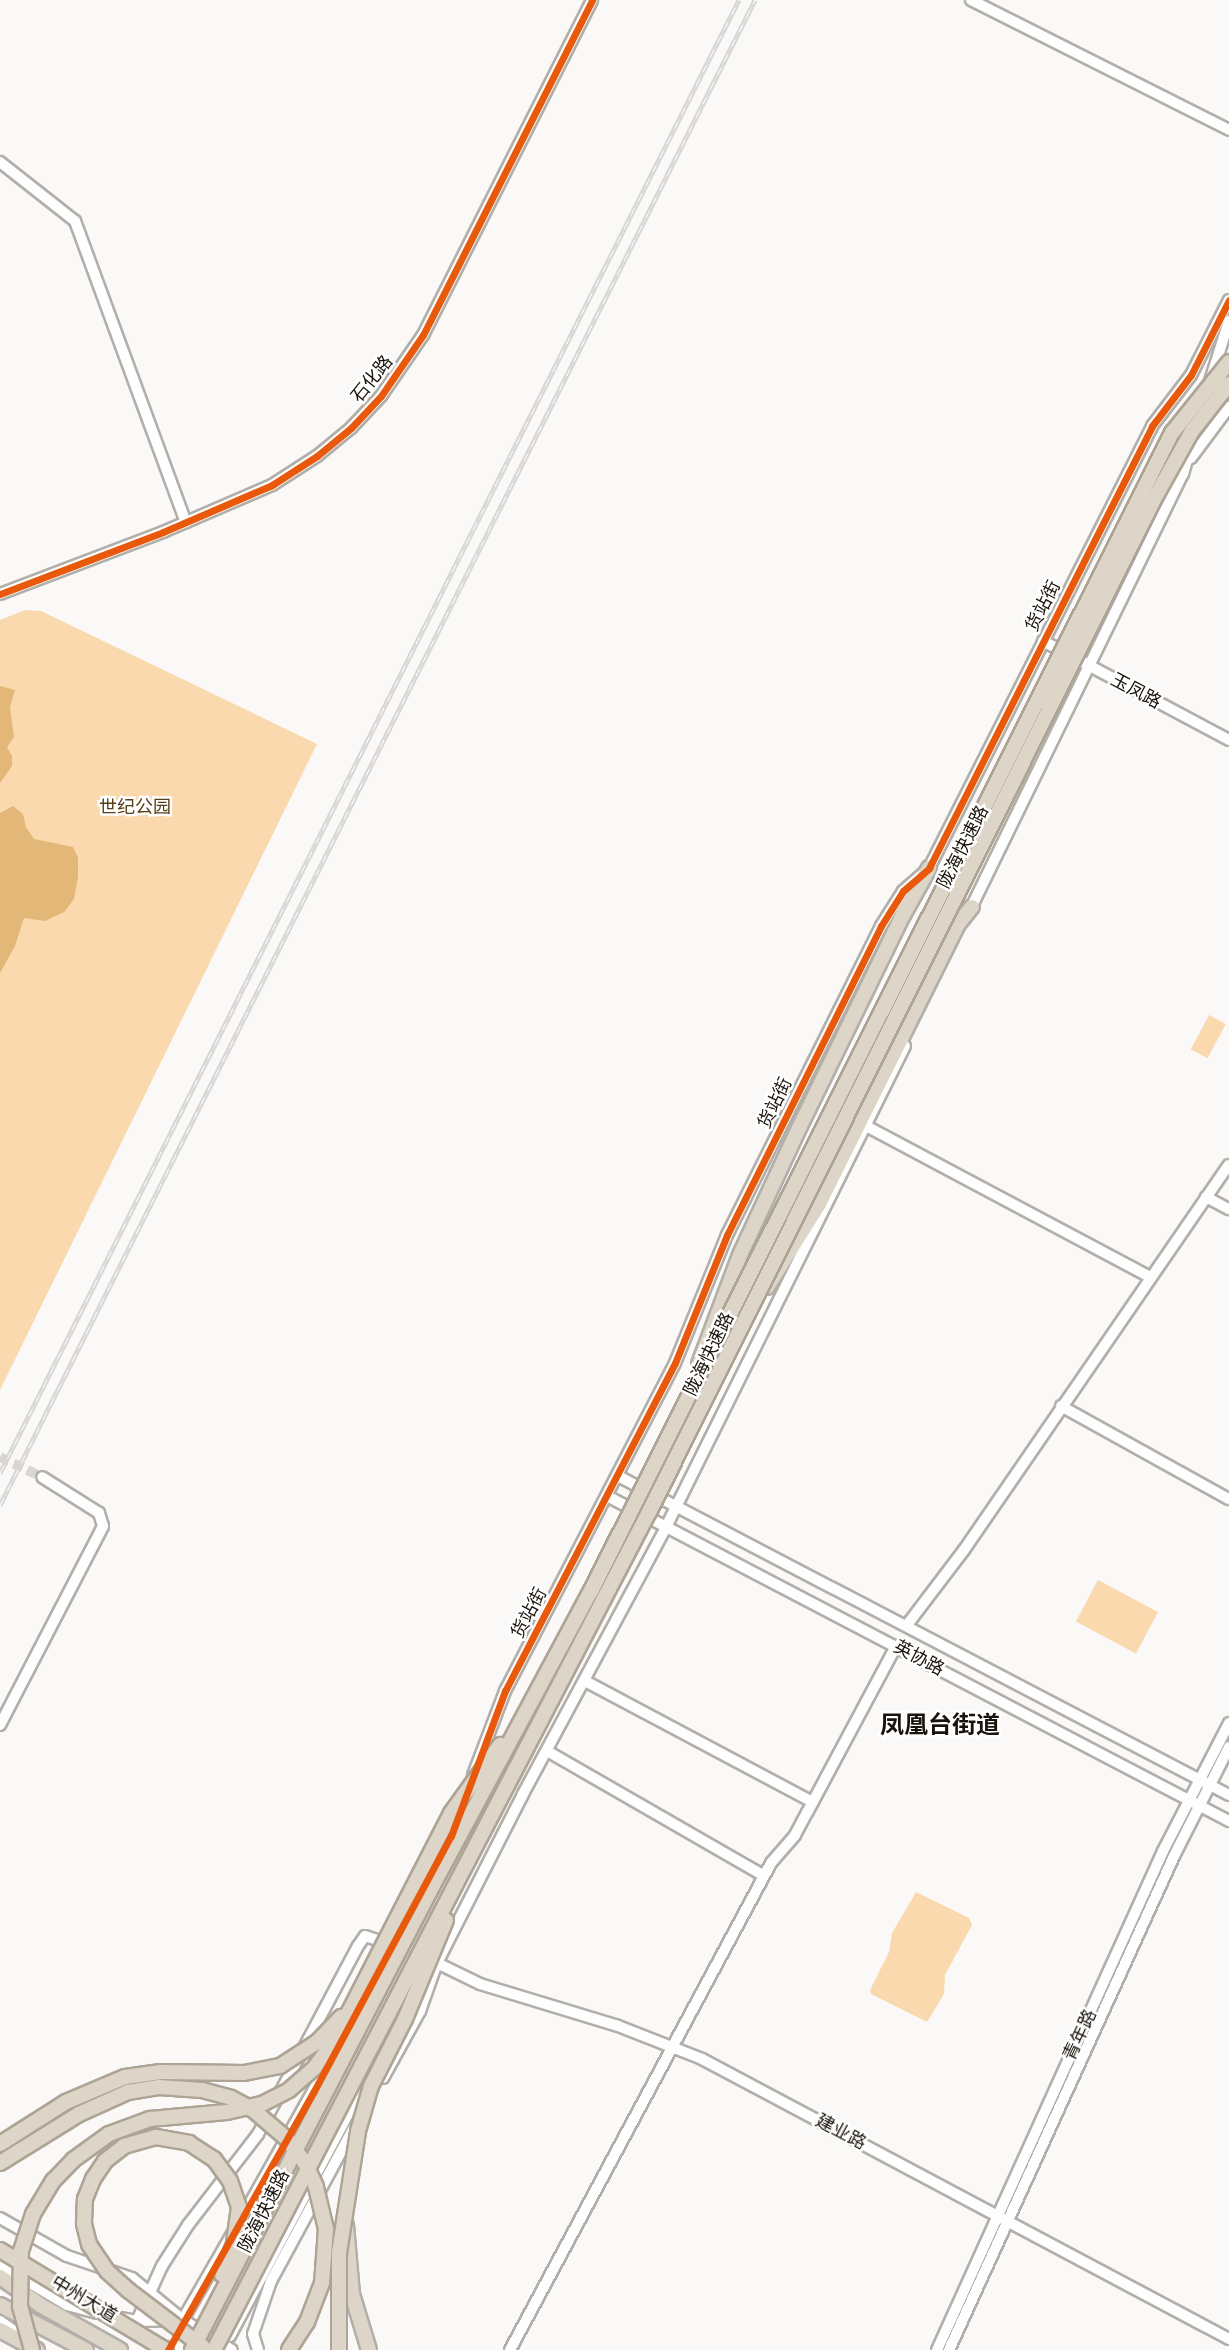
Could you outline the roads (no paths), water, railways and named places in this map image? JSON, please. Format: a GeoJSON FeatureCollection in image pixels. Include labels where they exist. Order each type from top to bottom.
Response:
{"type":"FeatureCollection","features":[{"type":"Feature","properties":{"kind":"highway","name":"陇海快速路"},"geometry":{"type":"LineString","coordinates":[[195,2344],[682,1408],[1172,433],[1229,362]]}},
{"type":"Feature","properties":{"kind":"highway","name":"陇海快速路"},"geometry":{"type":"LineString","coordinates":[[214,2350],[735,1341],[1153,501],[1192,431],[1229,384]]}},
{"type":"Feature","properties":{"kind":"highway"},"geometry":{"type":"LineString","coordinates":[[682,1408],[740,1255],[903,915],[929,868]]}},
{"type":"Feature","properties":{"kind":"highway"},"geometry":{"type":"LineString","coordinates":[[735,1341],[819,1204],[951,937],[972,907]]}},
{"type":"Feature","properties":{"kind":"highway"},"geometry":{"type":"LineString","coordinates":[[35,2348],[20,2306],[20,2251],[39,2201],[62,2171],[93,2143],[123,2128],[150,2119],[241,2110],[262,2104],[289,2090],[326,2053],[452,1813],[535,1695]]}},
{"type":"Feature","properties":{"kind":"highway"},"geometry":{"type":"LineString","coordinates":[[340,2350],[339,2253],[358,2131],[371,2087],[405,2018],[469,1858]]}},
{"type":"Feature","properties":{"kind":"highway"},"geometry":{"type":"LineString","coordinates":[[0,2144],[66,2102],[125,2077],[161,2072],[244,2073],[280,2066],[317,2042],[355,2000]]}},
{"type":"Feature","properties":{"kind":"highway"},"geometry":{"type":"LineString","coordinates":[[0,2163],[79,2114],[128,2092],[159,2087],[194,2089],[230,2098],[251,2109],[287,2139],[304,2162],[318,2195],[326,2228],[322,2283],[307,2322],[289,2350]]}},
{"type":"Feature","properties":{"kind":"highway"},"geometry":{"type":"LineString","coordinates":[[195,2344],[203,2309],[234,2245],[239,2216],[235,2191],[223,2168],[199,2148],[168,2138],[144,2138],[114,2154],[93,2179],[84,2207],[89,2244],[121,2284],[207,2350]]}},
{"type":"Feature","properties":{"kind":"highway"},"geometry":{"type":"LineString","coordinates":[[345,2213],[352,2294],[369,2350]]}},
{"type":"Feature","properties":{"kind":"highway","name":"中州大道"},"geometry":{"type":"LineString","coordinates":[[0,2250],[166,2350]]}},
{"type":"Feature","properties":{"kind":"highway","name":"中州大道"},"geometry":{"type":"LineString","coordinates":[[0,2277],[40,2305],[120,2350]]}},
{"type":"Feature","properties":{"kind":"highway"},"geometry":{"type":"LineString","coordinates":[[0,2305],[86,2350]]}},
{"type":"Feature","properties":{"kind":"highway"},"geometry":{"type":"LineString","coordinates":[[0,2330],[35,2348]]}},
{"type":"Feature","properties":{"kind":"street","name":"石化路"},"geometry":{"type":"LineString","coordinates":[[0,594],[186,522],[272,485],[351,428],[381,396],[423,335],[592,0]]}},
{"type":"Feature","properties":{"kind":"street"},"geometry":{"type":"LineString","coordinates":[[971,0],[1229,130]]}},
{"type":"Feature","properties":{"kind":"street"},"geometry":{"type":"LineString","coordinates":[[0,162],[75,222],[186,522]]}},
{"type":"Feature","properties":{"kind":"street","name":"货站街"},"geometry":{"type":"LineString","coordinates":[[185,2317],[314,2091],[451,1836],[505,1691],[675,1363],[727,1235],[881,926],[903,891],[929,868],[1152,426],[1191,375],[1229,300]]}},
{"type":"Feature","properties":{"kind":"street"},"geometry":{"type":"LineString","coordinates":[[1183,474],[1229,321]]}},
{"type":"Feature","properties":{"kind":"street"},"geometry":{"type":"LineString","coordinates":[[1191,375],[1226,332]]}},
{"type":"Feature","properties":{"kind":"street"},"geometry":{"type":"LineString","coordinates":[[258,2350],[253,2334],[271,2281],[420,2011],[438,1963],[666,1527],[866,1126],[1194,452],[1229,407]]}},
{"type":"Feature","properties":{"kind":"street","name":"玉凤路"},"geometry":{"type":"LineString","coordinates":[[1043,641],[1229,740]]}},
{"type":"Feature","properties":{"kind":"street"},"geometry":{"type":"LineString","coordinates":[[866,1126],[1150,1277]]}},
{"type":"Feature","properties":{"kind":"street"},"geometry":{"type":"LineString","coordinates":[[907,1625],[964,1550],[1060,1406],[1229,1165]]}},
{"type":"Feature","properties":{"kind":"street"},"geometry":{"type":"LineString","coordinates":[[1206,1196],[1229,1209]]}},
{"type":"Feature","properties":{"kind":"street"},"geometry":{"type":"LineString","coordinates":[[1060,1406],[1229,1499]]}},
{"type":"Feature","properties":{"kind":"street","name":"英协路"},"geometry":{"type":"LineString","coordinates":[[618,1476],[1229,1795]]}},
{"type":"Feature","properties":{"kind":"street"},"geometry":{"type":"LineString","coordinates":[[0,1725],[103,1526],[99,1513],[42,1477]]}},
{"type":"Feature","properties":{"kind":"street","name":"英协路"},"geometry":{"type":"LineString","coordinates":[[607,1496],[1229,1821]]}},
{"type":"Feature","properties":{"kind":"street"},"geometry":{"type":"LineString","coordinates":[[510,2350],[764,1876],[795,1835],[896,1646]]}},
{"type":"Feature","properties":{"kind":"street"},"geometry":{"type":"LineString","coordinates":[[585,1681],[813,1801]]}},
{"type":"Feature","properties":{"kind":"street","name":"青年路"},"geometry":{"type":"LineString","coordinates":[[937,2350],[1002,2219],[1205,1782],[1229,1723]]}},
{"type":"Feature","properties":{"kind":"street","name":"青年路"},"geometry":{"type":"LineString","coordinates":[[1205,1782],[1229,1747]]}},
{"type":"Feature","properties":{"kind":"street"},"geometry":{"type":"LineString","coordinates":[[547,1751],[764,1876]]}},
{"type":"Feature","properties":{"kind":"street"},"geometry":{"type":"LineString","coordinates":[[137,2321],[149,2292],[188,2225],[258,2134],[365,1936],[393,1945]]}},
{"type":"Feature","properties":{"kind":"street"},"geometry":{"type":"LineString","coordinates":[[230,2336],[399,2015],[438,1963]]}},
{"type":"Feature","properties":{"kind":"street","name":"建业路"},"geometry":{"type":"LineString","coordinates":[[438,1963],[480,1984],[702,2059],[1229,2339]]}},
{"type":"Feature","properties":{"kind":"street"},"geometry":{"type":"LineString","coordinates":[[0,2218],[68,2256],[132,2278],[232,2350]]}},
{"type":"Feature","properties":{"kind":"street","name":"青年路"},"geometry":{"type":"LineString","coordinates":[[949,2350],[1002,2219]]}},
{"type":"Feature","properties":{"kind":"street"},"geometry":{"type":"LineString","coordinates":[[0,2265],[66,2305]]}},
{"type":"Feature","properties":{"kind":"street"},"geometry":{"type":"LineString","coordinates":[[0,2277],[66,2305],[137,2321],[185,2317]]}},
{"type":"Feature","properties":{"kind":"street"},"geometry":{"type":"LineString","coordinates":[[0,2314],[35,2348]]}},
{"type":"Feature","properties":{"kind":"street"},"geometry":{"type":"LineString","coordinates":[[0,2321],[35,2348]]}},
{"type":"Feature","properties":{"kind":"tunnel"},"geometry":{"type":"LineString","coordinates":[[0,1457],[42,1477]]}},
{"type":"Feature","properties":{"kind":"tunnel"},"geometry":{"type":"LineString","coordinates":[[168,2350],[181,2324]]}},
{"type":"Feature","properties":{"kind":"railway"},"geometry":{"type":"LineString","coordinates":[[0,1473],[739,0]]}},
{"type":"Feature","properties":{"kind":"railway"},"geometry":{"type":"LineString","coordinates":[[0,1505],[755,0]]}},
{"type":"Feature","properties":{"kind":"district","name":"凤凰台街道"},"geometry":{"type":"Point","coordinates":[940,1726]}},
{"type":"Feature","properties":{"kind":"park label","name":"世纪公园"},"geometry":{"type":"Point","coordinates":[135,807]}}]}
